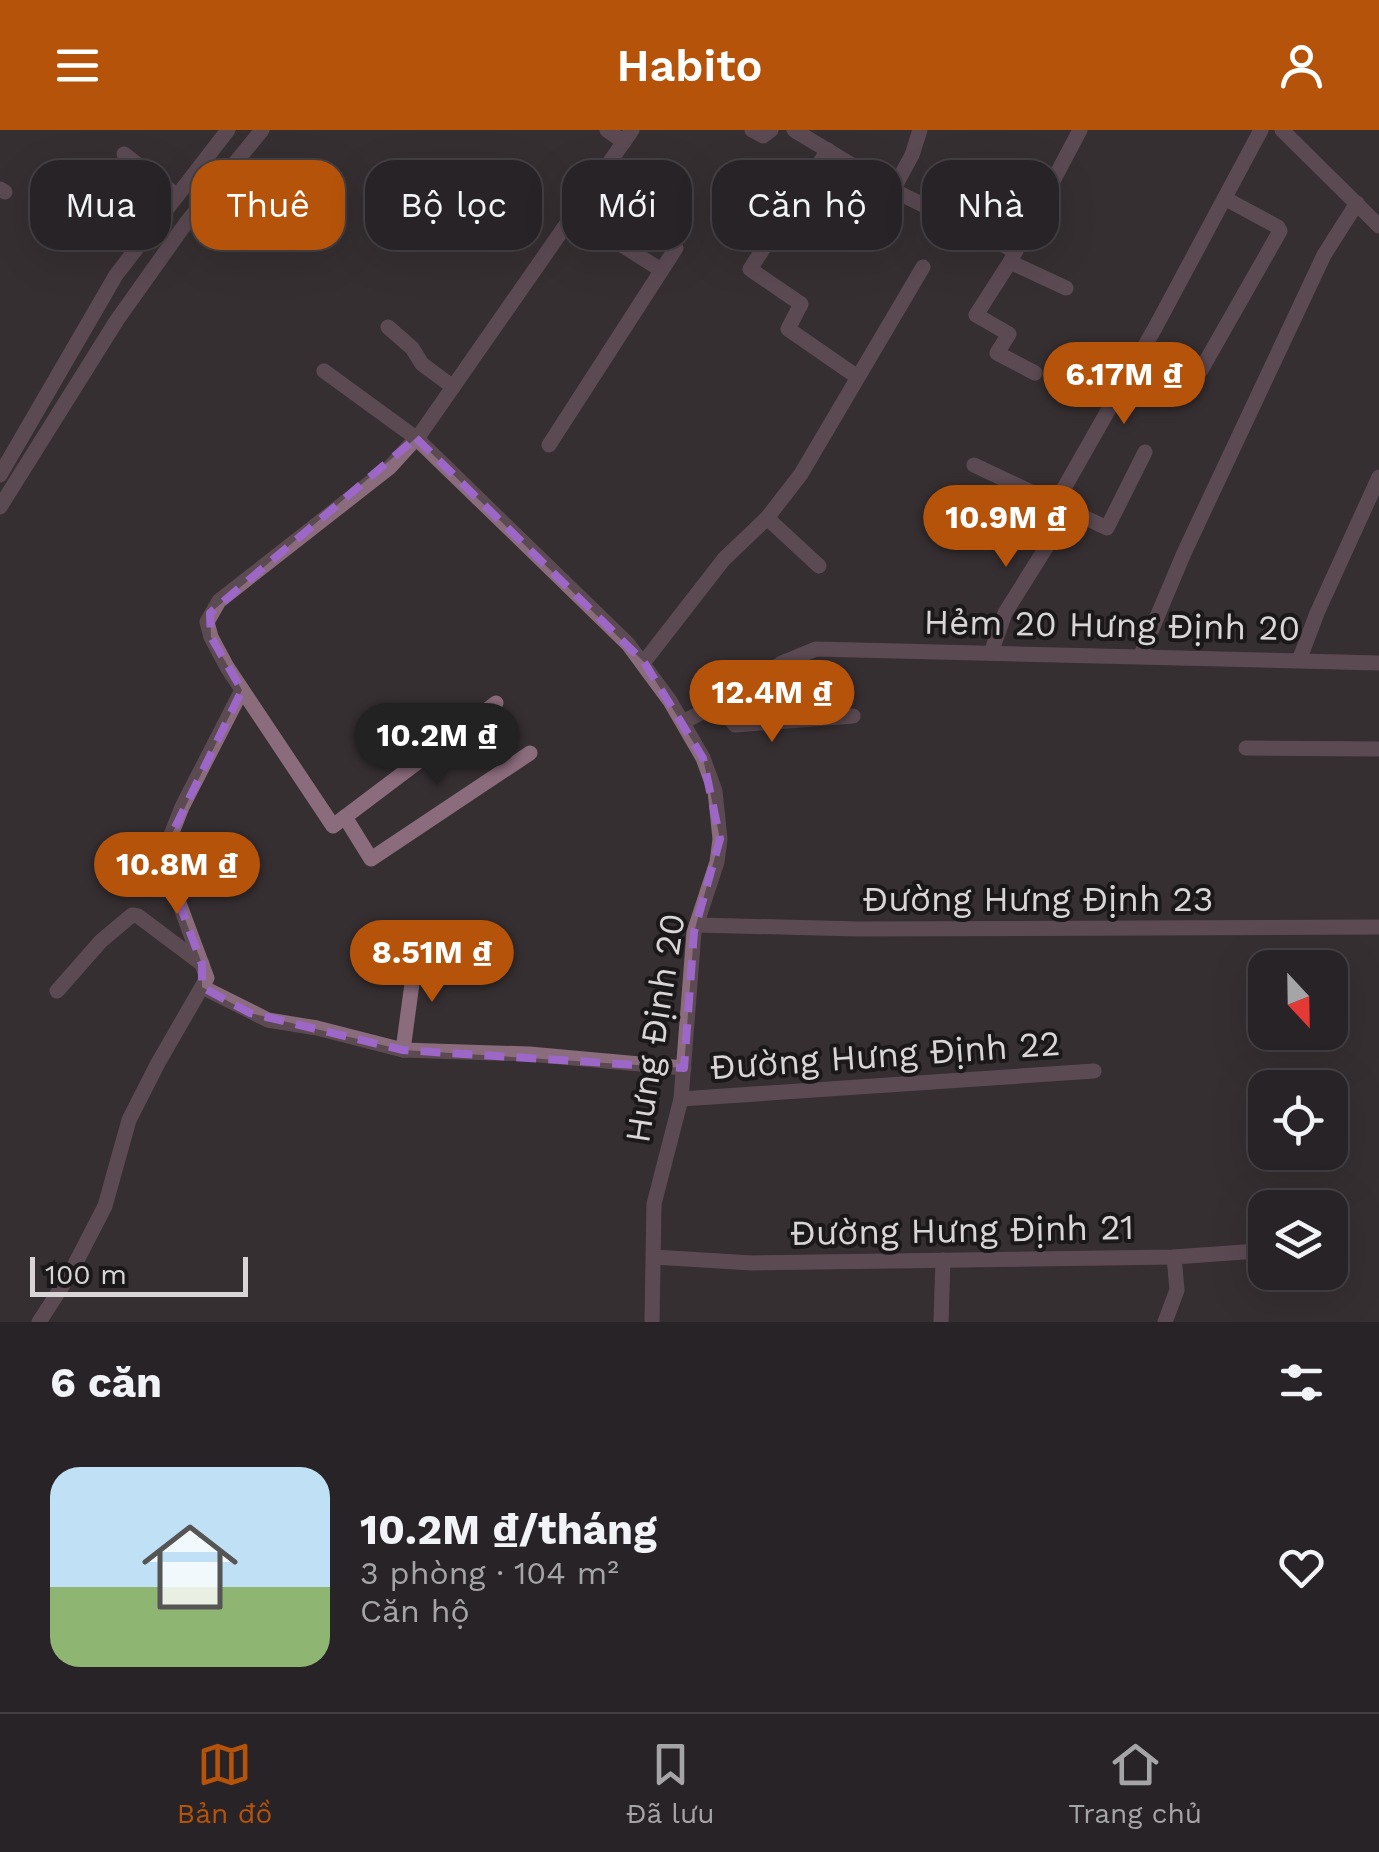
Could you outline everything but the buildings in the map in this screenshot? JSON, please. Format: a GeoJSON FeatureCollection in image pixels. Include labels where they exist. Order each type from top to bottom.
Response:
{"type":"FeatureCollection","features":[{"type":"Feature","properties":{"kind":"street"},"geometry":{"type":"LineString","coordinates":[[0,475],[116,275],[228,130]]}},
{"type":"Feature","properties":{"kind":"street"},"geometry":{"type":"LineString","coordinates":[[0,507],[116,320],[186,223],[262,130]]}},
{"type":"Feature","properties":{"kind":"street"},"geometry":{"type":"LineString","coordinates":[[607,130],[628,136],[611,160]]}},
{"type":"Feature","properties":{"kind":"street"},"geometry":{"type":"LineString","coordinates":[[752,130],[764,136],[771,130]]}},
{"type":"Feature","properties":{"kind":"street"},"geometry":{"type":"LineString","coordinates":[[794,130],[844,160]]}},
{"type":"Feature","properties":{"kind":"street"},"geometry":{"type":"LineString","coordinates":[[902,170],[920,130]]}},
{"type":"Feature","properties":{"kind":"street"},"geometry":{"type":"LineString","coordinates":[[1035,374],[997,353],[1009,334],[976,315],[1080,130]]}},
{"type":"Feature","properties":{"kind":"street"},"geometry":{"type":"LineString","coordinates":[[991,652],[1006,613],[1260,130]]}},
{"type":"Feature","properties":{"kind":"street"},"geometry":{"type":"LineString","coordinates":[[1282,130],[1374,221]]}},
{"type":"Feature","properties":{"kind":"street"},"geometry":{"type":"LineString","coordinates":[[828,150],[750,270],[801,304],[788,329],[856,376]]}},
{"type":"Feature","properties":{"kind":"street"},"geometry":{"type":"LineString","coordinates":[[124,154],[176,196]]}},
{"type":"Feature","properties":{"kind":"street"},"geometry":{"type":"LineString","coordinates":[[902,195],[1066,288]]}},
{"type":"Feature","properties":{"kind":"street"},"geometry":{"type":"LineString","coordinates":[[1201,370],[1280,231],[1226,198]]}},
{"type":"Feature","properties":{"kind":"street"},"geometry":{"type":"LineString","coordinates":[[1374,221],[1379,201]]}},
{"type":"Feature","properties":{"kind":"street"},"geometry":{"type":"LineString","coordinates":[[1141,655],[1184,553],[1324,255],[1357,203]]}},
{"type":"Feature","properties":{"kind":"street"},"geometry":{"type":"LineString","coordinates":[[496,703],[333,826],[242,690],[210,638],[207,622],[218,601],[390,466],[416,438],[562,230]]}},
{"type":"Feature","properties":{"kind":"street"},"geometry":{"type":"LineString","coordinates":[[629,250],[660,270]]}},
{"type":"Feature","properties":{"kind":"street"},"geometry":{"type":"LineString","coordinates":[[549,445],[675,250]]}},
{"type":"Feature","properties":{"kind":"street"},"geometry":{"type":"LineString","coordinates":[[644,662],[724,559],[767,518],[801,474],[923,267]]}},
{"type":"Feature","properties":{"kind":"street"},"geometry":{"type":"LineString","coordinates":[[388,327],[412,348],[422,364],[452,387]]}},
{"type":"Feature","properties":{"kind":"street","name":"Hưng Định 20"},"geometry":{"type":"LineString","coordinates":[[324,371],[416,438],[644,662],[703,758],[715,791],[717,862],[697,926],[681,1099],[654,1204],[652,1322]]}},
{"type":"Feature","properties":{"kind":"street"},"geometry":{"type":"LineString","coordinates":[[974,465],[1107,528],[1145,452]]}},
{"type":"Feature","properties":{"kind":"street"},"geometry":{"type":"LineString","coordinates":[[1300,658],[1316,612],[1379,476]]}},
{"type":"Feature","properties":{"kind":"street"},"geometry":{"type":"LineString","coordinates":[[767,518],[819,566]]}},
{"type":"Feature","properties":{"kind":"street","name":"Hẻm 20 Hưng Định 20"},"geometry":{"type":"LineString","coordinates":[[683,722],[718,705],[782,664],[816,649],[1300,658],[1379,663]]}},
{"type":"Feature","properties":{"kind":"street"},"geometry":{"type":"LineString","coordinates":[[39,1322],[70,1274],[105,1206],[130,1120],[207,978],[172,884],[170,840],[182,807],[242,690]]}},
{"type":"Feature","properties":{"kind":"street"},"geometry":{"type":"LineString","coordinates":[[718,705],[735,725],[853,716]]}},
{"type":"Feature","properties":{"kind":"street"},"geometry":{"type":"LineString","coordinates":[[1246,748],[1379,749]]}},
{"type":"Feature","properties":{"kind":"street"},"geometry":{"type":"LineString","coordinates":[[345,817],[371,859],[530,753]]}},
{"type":"Feature","properties":{"kind":"street"},"geometry":{"type":"LineString","coordinates":[[57,991],[100,940],[132,915],[202,964]]}},
{"type":"Feature","properties":{"kind":"street","name":"Đường Hưng Định 23"},"geometry":{"type":"LineString","coordinates":[[697,926],[1379,927]]}},
{"type":"Feature","properties":{"kind":"street"},"geometry":{"type":"LineString","coordinates":[[403,1050],[416,954]]}},
{"type":"Feature","properties":{"kind":"street"},"geometry":{"type":"LineString","coordinates":[[202,988],[268,1020],[403,1050],[529,1054],[684,1068]]}},
{"type":"Feature","properties":{"kind":"street","name":"Đường Hưng Định 22"},"geometry":{"type":"LineString","coordinates":[[681,1099],[1094,1071]]}},
{"type":"Feature","properties":{"kind":"street","name":"Đường Hưng Định 21"},"geometry":{"type":"LineString","coordinates":[[654,1257],[752,1263],[1174,1257],[1248,1252]]}},
{"type":"Feature","properties":{"kind":"street"},"geometry":{"type":"LineString","coordinates":[[1165,1322],[1177,1290],[1174,1257]]}},
{"type":"Feature","properties":{"kind":"street"},"geometry":{"type":"LineString","coordinates":[[941,1322],[943,1260]]}},
{"type":"Feature","properties":{"kind":"highlighted area"},"geometry":{"type":"Polygon","coordinates":[[[416,438],[644,662],[703,758],[720,839],[694,932],[684,1068],[403,1050],[250,1013],[202,987],[202,964],[172,884],[169,840],[242,690],[211,637],[210,613],[416,438]]]}}]}
